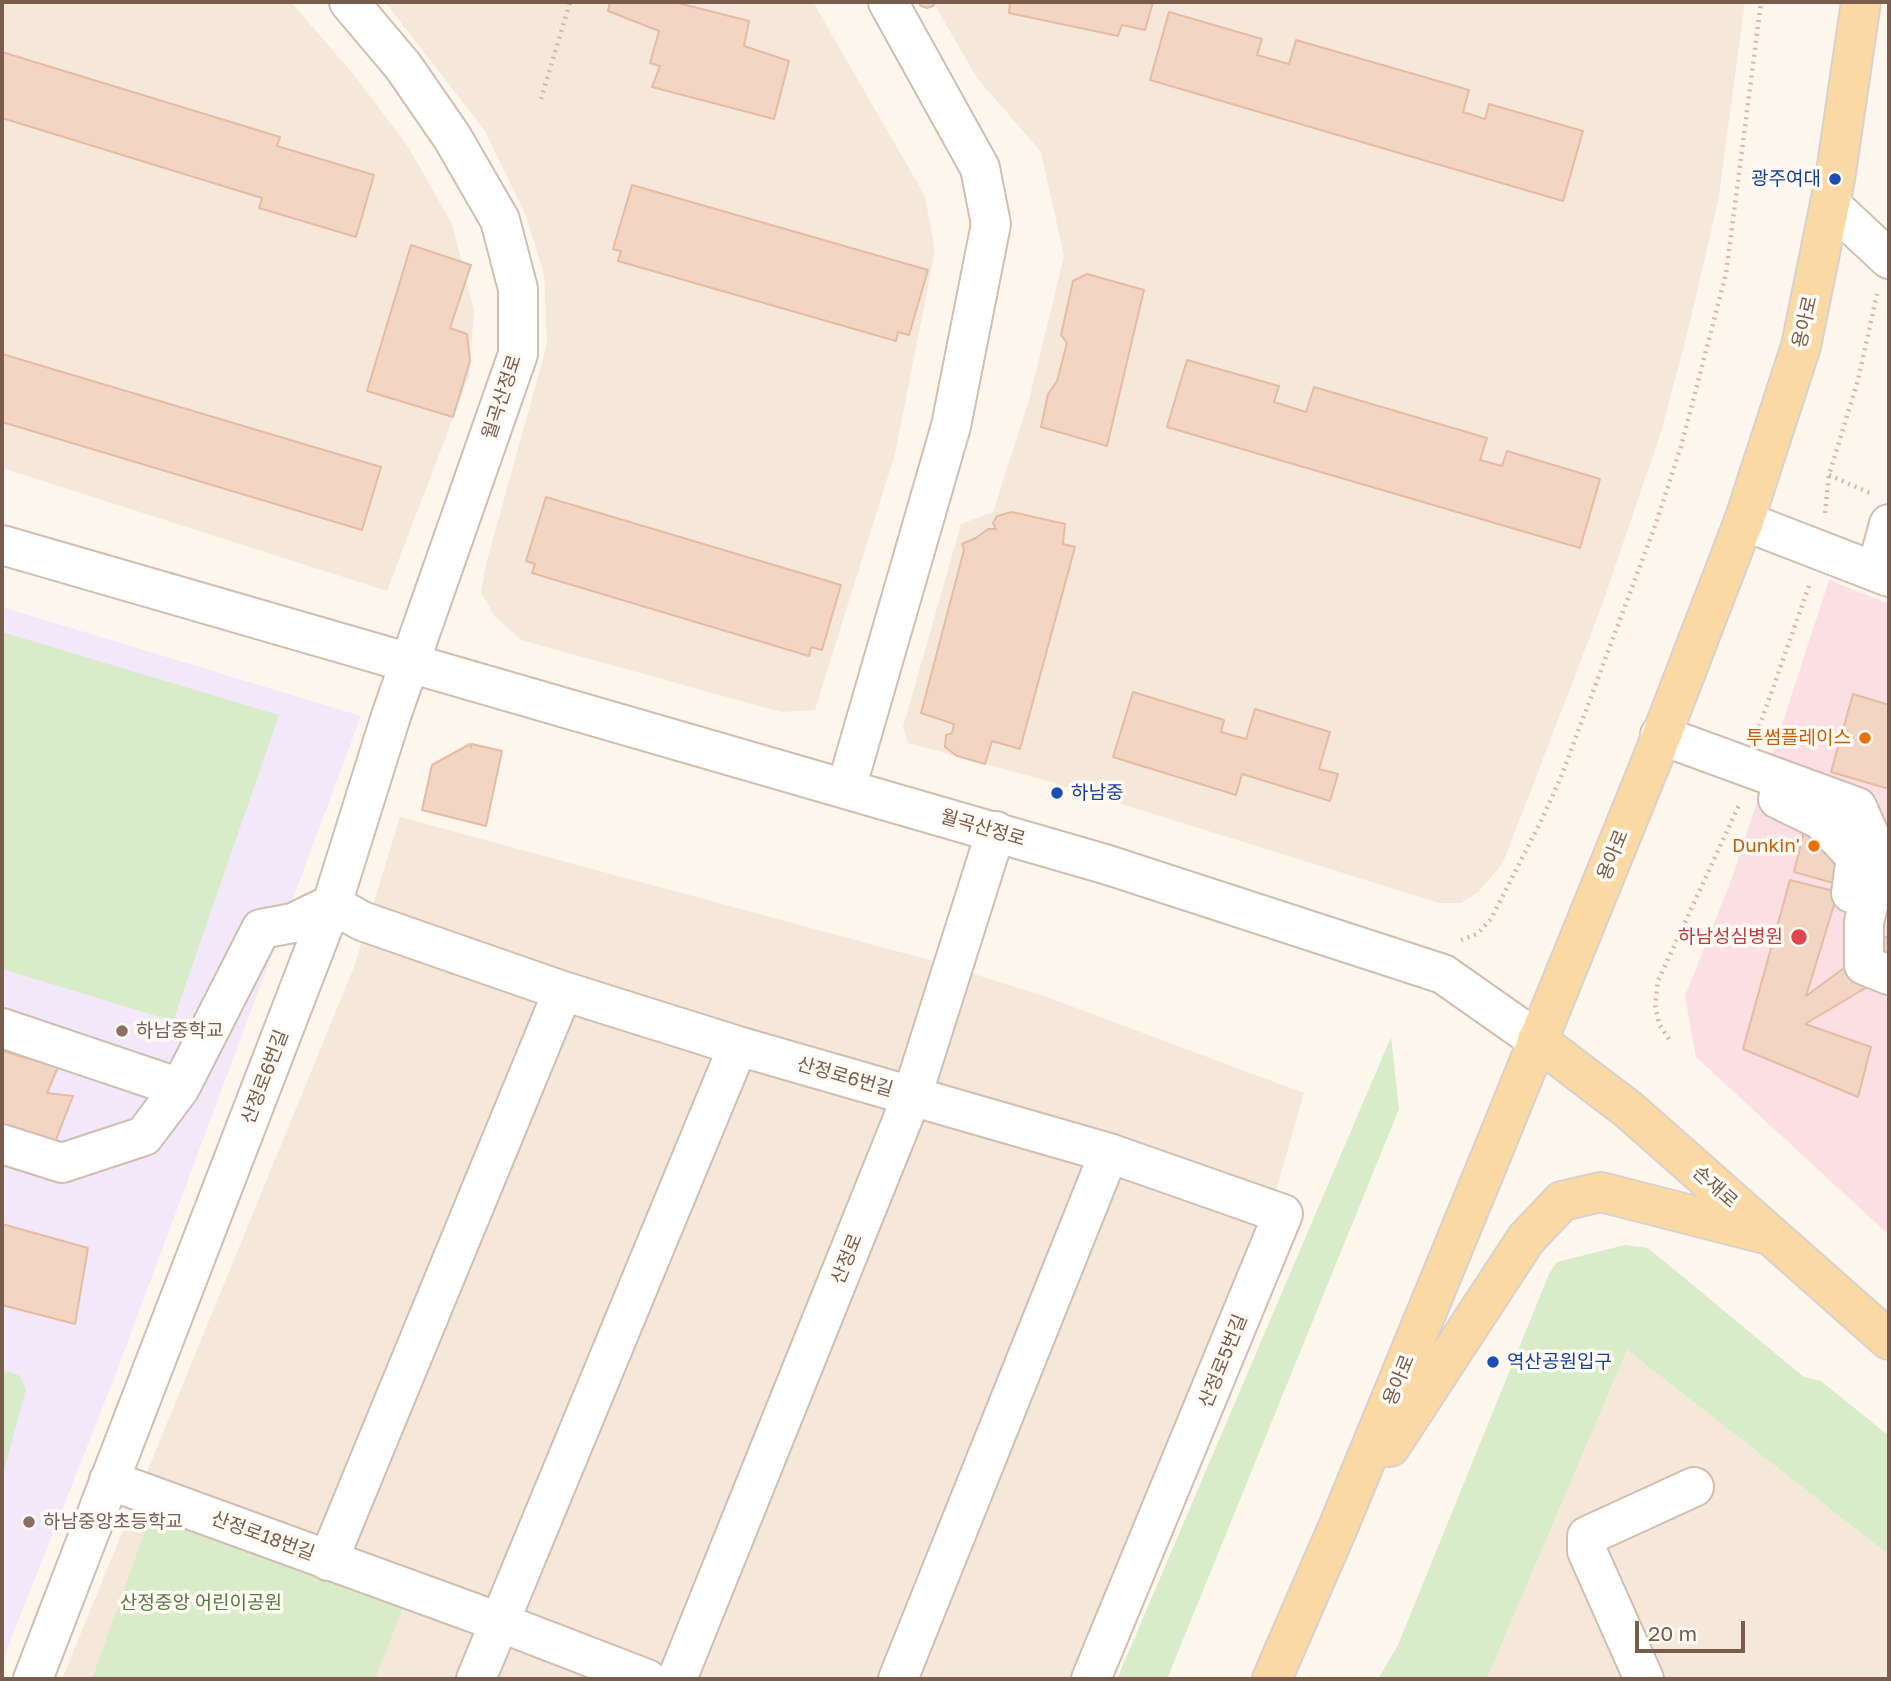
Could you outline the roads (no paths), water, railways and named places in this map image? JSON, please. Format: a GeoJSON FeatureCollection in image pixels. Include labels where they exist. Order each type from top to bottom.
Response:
{"type":"FeatureCollection","features":[{"type":"Feature","properties":{"kind":"main road","name":"용아로"},"geometry":{"type":"LineString","coordinates":[[1272,1679],[1339,1525],[1537,1040],[1656,748],[1744,521],[1801,346],[1830,204],[1861,2]]}},
{"type":"Feature","properties":{"kind":"main road","name":"손재로"},"geometry":{"type":"LineString","coordinates":[[1537,1040],[1629,1110],[1889,1340]]}},
{"type":"Feature","properties":{"kind":"main road"},"geometry":{"type":"LineString","coordinates":[[1339,1525],[1526,1239],[1562,1201],[1601,1192],[1769,1235]]}},
{"type":"Feature","properties":{"kind":"street","name":"월곡산정로"},"geometry":{"type":"LineString","coordinates":[[349,2],[403,66],[452,137],[500,220],[518,289],[518,354],[410,662]]}},
{"type":"Feature","properties":{"kind":"street"},"geometry":{"type":"LineString","coordinates":[[846,789],[951,426],[991,224],[980,168],[888,2]]}},
{"type":"Feature","properties":{"kind":"street"},"geometry":{"type":"LineString","coordinates":[[1830,204],[1889,259]]}},
{"type":"Feature","properties":{"kind":"street"},"geometry":{"type":"LineString","coordinates":[[1744,521],[1882,574],[1883,510]]}},
{"type":"Feature","properties":{"kind":"street","name":"월곡산정로"},"geometry":{"type":"LineString","coordinates":[[2,545],[996,831],[1443,974],[1537,1040]]}},
{"type":"Feature","properties":{"kind":"street"},"geometry":{"type":"LineString","coordinates":[[2,1144],[62,1163],[144,1136],[180,1088],[261,929],[293,923],[332,904],[410,662]]}},
{"type":"Feature","properties":{"kind":"street"},"geometry":{"type":"LineString","coordinates":[[1656,748],[1857,807],[1874,845],[1877,868],[1864,922],[1864,965],[1889,975]]}},
{"type":"Feature","properties":{"kind":"street"},"geometry":{"type":"LineString","coordinates":[[1656,748],[1821,820],[1856,857],[1843,951],[1849,970],[1855,977],[1889,992]]}},
{"type":"Feature","properties":{"kind":"street","name":"산정로"},"geometry":{"type":"LineString","coordinates":[[677,1679],[912,1096],[996,831]]}},
{"type":"Feature","properties":{"kind":"street","name":"산정로6번길"},"geometry":{"type":"LineString","coordinates":[[109,1480],[332,904],[362,921],[563,991],[912,1096]]}},
{"type":"Feature","properties":{"kind":"street"},"geometry":{"type":"LineString","coordinates":[[328,1560],[563,991]]}},
{"type":"Feature","properties":{"kind":"street"},"geometry":{"type":"LineString","coordinates":[[2,1028],[180,1088]]}},
{"type":"Feature","properties":{"kind":"street"},"geometry":{"type":"LineString","coordinates":[[476,1679],[738,1045]]}},
{"type":"Feature","properties":{"kind":"street","name":"산정로5번길"},"geometry":{"type":"LineString","coordinates":[[912,1096],[1109,1153],[1283,1214],[1091,1679]]}},
{"type":"Feature","properties":{"kind":"street"},"geometry":{"type":"LineString","coordinates":[[898,1679],[1109,1153]]}},
{"type":"Feature","properties":{"kind":"street"},"geometry":{"type":"LineString","coordinates":[[33,1679],[109,1480]]}},
{"type":"Feature","properties":{"kind":"street","name":"산정로18번길"},"geometry":{"type":"LineString","coordinates":[[109,1480],[499,1622],[647,1679]]}},
{"type":"Feature","properties":{"kind":"street"},"geometry":{"type":"LineString","coordinates":[[1644,1679],[1587,1551],[1587,1536],[1694,1487]]}},
{"type":"Feature","properties":{"kind":"place","name":"광주여대"},"geometry":{"type":"Point","coordinates":[1835,179]}},
{"type":"Feature","properties":{"kind":"place","name":"투썸플레이스"},"geometry":{"type":"Point","coordinates":[1865,738]}},
{"type":"Feature","properties":{"kind":"place","name":"하남중"},"geometry":{"type":"Point","coordinates":[1057,793]}},
{"type":"Feature","properties":{"kind":"place","name":"Dunkin'"},"geometry":{"type":"Point","coordinates":[1814,846]}},
{"type":"Feature","properties":{"kind":"place","name":"하남성심병원"},"geometry":{"type":"Point","coordinates":[1799,937]}},
{"type":"Feature","properties":{"kind":"place","name":"하남중학교"},"geometry":{"type":"Point","coordinates":[122,1031]}},
{"type":"Feature","properties":{"kind":"place","name":"역산공원입구"},"geometry":{"type":"Point","coordinates":[1493,1362]}},
{"type":"Feature","properties":{"kind":"place","name":"하남중앙초등학교"},"geometry":{"type":"Point","coordinates":[29,1522]}},
{"type":"Feature","properties":{"kind":"park label","name":"산정중앙 어린이공원"},"geometry":{"type":"Point","coordinates":[201,1603]}}]}
